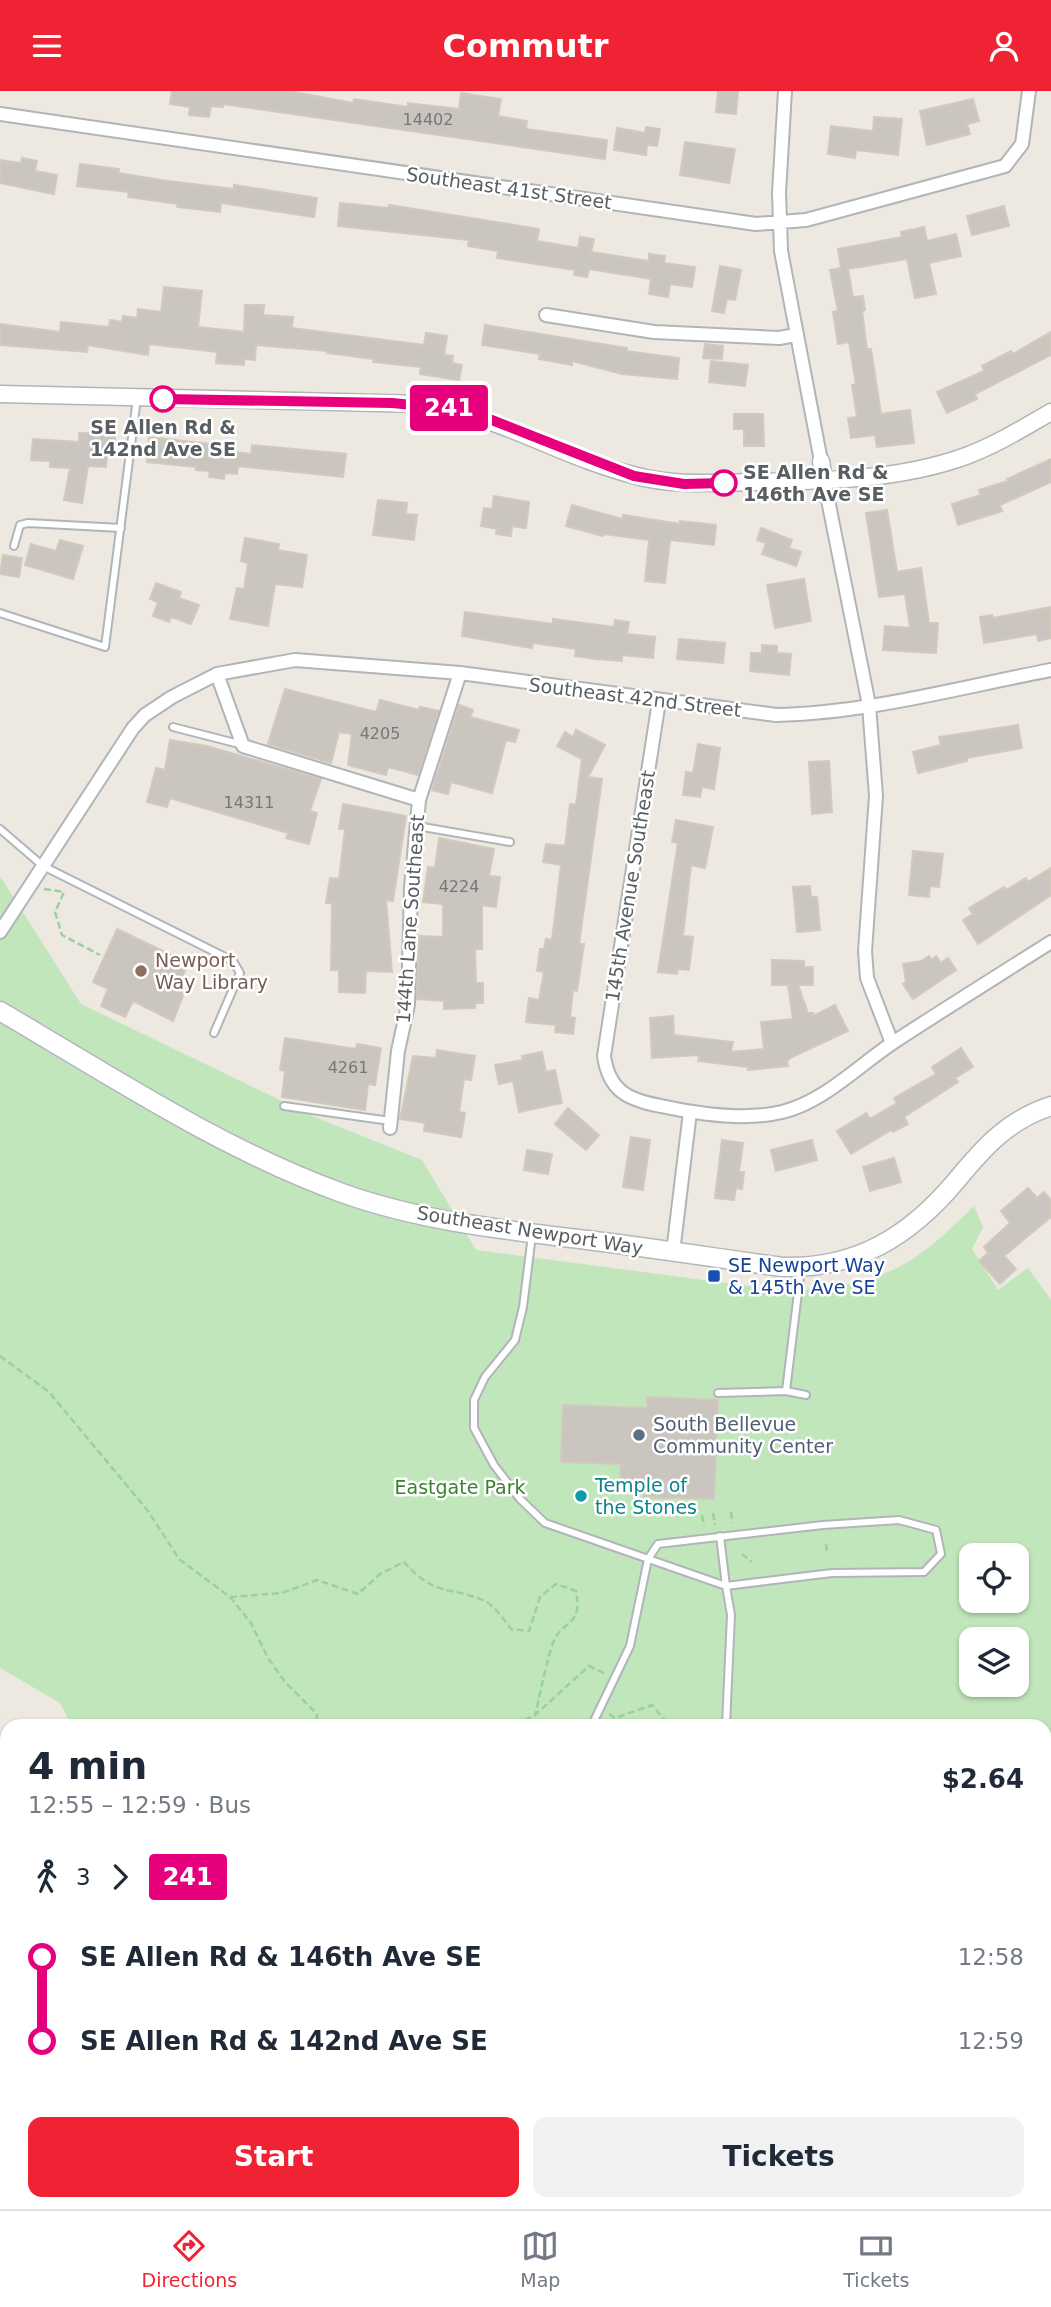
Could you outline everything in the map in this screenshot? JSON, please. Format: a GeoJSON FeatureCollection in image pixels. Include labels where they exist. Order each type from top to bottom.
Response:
{"type":"FeatureCollection","features":[{"type":"Feature","properties":{"kind":"main road","name":"Southeast Newport Way"},"geometry":{"type":"LineString","coordinates":[[0,1011],[181,1118],[306,1178],[390,1207],[532,1233],[801,1267],[853,1257],[907,1231],[955,1182],[993,1137],[1019,1119],[1051,1107]]}},
{"type":"Feature","properties":{"kind":"street"},"geometry":{"type":"LineString","coordinates":[[785,91],[779,222],[796,335],[869,705],[876,808],[865,951],[867,978],[892,1043]]}},
{"type":"Feature","properties":{"kind":"street","name":"Southeast 41st Street"},"geometry":{"type":"LineString","coordinates":[[0,114],[756,223],[819,217],[997,168],[1012,161],[1022,144],[1029,91]]}},
{"type":"Feature","properties":{"kind":"street"},"geometry":{"type":"LineString","coordinates":[[546,315],[654,332],[768,337],[796,335]]}},
{"type":"Feature","properties":{"kind":"street"},"geometry":{"type":"LineString","coordinates":[[0,394],[421,404],[484,417],[634,476],[684,484],[824,480],[913,471],[965,457],[998,443],[1051,412]]}},
{"type":"Feature","properties":{"kind":"street","name":"Southeast 42nd Street"},"geometry":{"type":"LineString","coordinates":[[0,932],[133,727],[145,715],[172,697],[217,674],[295,660],[460,673],[776,715],[869,705],[1051,670]]}},
{"type":"Feature","properties":{"kind":"street","name":"144th Lane Southeast"},"geometry":{"type":"LineString","coordinates":[[390,1125],[398,1051],[408,1005],[411,888],[419,800],[460,673]]}},
{"type":"Feature","properties":{"kind":"street"},"geometry":{"type":"LineString","coordinates":[[217,674],[243,745],[419,800]]}},
{"type":"Feature","properties":{"kind":"street","name":"145th Avenue Southeast"},"geometry":{"type":"LineString","coordinates":[[659,701],[605,1040],[606,1071],[612,1084],[635,1101],[690,1112]]}},
{"type":"Feature","properties":{"kind":"street"},"geometry":{"type":"LineString","coordinates":[[673,1252],[690,1112],[763,1115],[783,1112],[829,1089],[892,1043],[1051,942]]}},
{"type":"Feature","properties":{"kind":"lane"},"geometry":{"type":"LineString","coordinates":[[0,613],[105,647],[137,398]]}},
{"type":"Feature","properties":{"kind":"lane"},"geometry":{"type":"LineString","coordinates":[[14,546],[20,525],[28,523],[121,528]]}},
{"type":"Feature","properties":{"kind":"lane"},"geometry":{"type":"LineString","coordinates":[[173,727],[243,745]]}},
{"type":"Feature","properties":{"kind":"lane"},"geometry":{"type":"LineString","coordinates":[[417,826],[510,842]]}},
{"type":"Feature","properties":{"kind":"lane"},"geometry":{"type":"LineString","coordinates":[[0,829],[43,866],[233,961],[240,973],[214,1033]]}},
{"type":"Feature","properties":{"kind":"lane"},"geometry":{"type":"LineString","coordinates":[[284,1106],[390,1125]]}},
{"type":"Feature","properties":{"kind":"lane"},"geometry":{"type":"LineString","coordinates":[[532,1233],[523,1307],[515,1340],[485,1377],[474,1400],[474,1428],[494,1465],[520,1499],[545,1523],[648,1559],[726,1586],[832,1573],[924,1572],[941,1554],[936,1529],[899,1520],[658,1543],[648,1559],[630,1646],[595,1719]]}},
{"type":"Feature","properties":{"kind":"lane"},"geometry":{"type":"LineString","coordinates":[[786,1391],[801,1267]]}},
{"type":"Feature","properties":{"kind":"lane"},"geometry":{"type":"LineString","coordinates":[[718,1393],[786,1391],[806,1395]]}},
{"type":"Feature","properties":{"kind":"lane"},"geometry":{"type":"LineString","coordinates":[[720,1536],[731,1615],[726,1719]]}},
{"type":"Feature","properties":{"kind":"path"},"geometry":{"type":"LineString","coordinates":[[41,890],[51,888],[64,892],[55,912],[62,935],[100,955]]}},
{"type":"Feature","properties":{"kind":"path"},"geometry":{"type":"LineString","coordinates":[[0,1356],[49,1392],[148,1511],[179,1559],[230,1597],[251,1623],[268,1658],[285,1682],[317,1714],[317,1719]]}},
{"type":"Feature","properties":{"kind":"path"},"geometry":{"type":"LineString","coordinates":[[731,1511],[732,1526]]}},
{"type":"Feature","properties":{"kind":"path"},"geometry":{"type":"LineString","coordinates":[[713,1513],[715,1528]]}},
{"type":"Feature","properties":{"kind":"path"},"geometry":{"type":"LineString","coordinates":[[702,1515],[705,1529]]}},
{"type":"Feature","properties":{"kind":"path"},"geometry":{"type":"LineString","coordinates":[[825,1544],[827,1553]]}},
{"type":"Feature","properties":{"kind":"path"},"geometry":{"type":"LineString","coordinates":[[742,1554],[752,1562]]}},
{"type":"Feature","properties":{"kind":"path"},"geometry":{"type":"LineString","coordinates":[[230,1597],[282,1593],[317,1580],[358,1594],[380,1574],[404,1562],[420,1580],[450,1594],[488,1602],[511,1629],[529,1631],[540,1597],[556,1584],[576,1591],[579,1608],[570,1625],[555,1640],[535,1714]]}},
{"type":"Feature","properties":{"kind":"path"},"geometry":{"type":"LineString","coordinates":[[526,1719],[589,1666],[615,1678]]}},
{"type":"Feature","properties":{"kind":"path"},"geometry":{"type":"LineString","coordinates":[[600,1708],[615,1718],[652,1705],[664,1719]]}},
{"type":"Feature","properties":{"kind":"green space","name":"Eastgate Park"},"geometry":{"type":"Polygon","coordinates":[[[0,876],[81,1004],[315,1117],[422,1160],[476,1250],[772,1289],[829,1288],[866,1280],[901,1266],[932,1245],[974,1206],[983,1227],[972,1249],[998,1290],[1028,1268],[1051,1300],[1051,1719],[68,1719],[60,1703],[0,1668],[0,876]]]}},
{"type":"Feature","properties":{"kind":"building"},"geometry":{"type":"Polygon","coordinates":[[[172,91],[289,91],[353,103],[354,99],[408,107],[408,103],[459,109],[461,93],[501,99],[498,116],[527,121],[526,129],[607,140],[605,159],[223,104],[223,107],[211,106],[209,117],[189,115],[190,107],[170,104],[172,91]]]}},
{"type":"Feature","properties":{"kind":"building"},"geometry":{"type":"Polygon","coordinates":[[[718,91],[738,91],[736,114],[716,112],[718,91]]]}},
{"type":"Feature","properties":{"kind":"building"},"geometry":{"type":"Polygon","coordinates":[[[973,99],[979,121],[967,124],[970,134],[927,145],[920,111],[973,99]]]}},
{"type":"Feature","properties":{"kind":"building"},"geometry":{"type":"Polygon","coordinates":[[[874,117],[902,119],[898,155],[856,150],[855,158],[828,154],[831,126],[873,131],[874,117]]]}},
{"type":"Feature","properties":{"kind":"building"},"geometry":{"type":"Polygon","coordinates":[[[646,127],[660,129],[657,146],[647,145],[646,155],[614,150],[617,128],[645,133],[646,127]]]}},
{"type":"Feature","properties":{"kind":"building"},"geometry":{"type":"Polygon","coordinates":[[[685,142],[735,149],[729,183],[680,175],[685,142]]]}},
{"type":"Feature","properties":{"kind":"building"},"geometry":{"type":"Polygon","coordinates":[[[22,158],[37,161],[35,171],[57,175],[54,194],[0,183],[0,160],[21,163],[22,158]]]}},
{"type":"Feature","properties":{"kind":"building"},"geometry":{"type":"Polygon","coordinates":[[[80,164],[119,169],[118,173],[168,181],[234,189],[234,185],[317,198],[314,217],[221,203],[220,212],[177,207],[178,204],[128,197],[129,192],[77,186],[80,164]]]}},
{"type":"Feature","properties":{"kind":"building"},"geometry":{"type":"Polygon","coordinates":[[[340,203],[389,208],[389,205],[539,229],[537,241],[578,248],[580,237],[594,239],[591,252],[649,261],[649,254],[665,256],[664,263],[695,267],[692,287],[670,284],[668,297],[649,294],[651,279],[589,269],[587,277],[574,275],[575,270],[497,258],[498,251],[468,246],[469,240],[338,226],[340,203]]]}},
{"type":"Feature","properties":{"kind":"building"},"geometry":{"type":"Polygon","coordinates":[[[1004,206],[1009,226],[972,235],[967,216],[1004,206]]]}},
{"type":"Feature","properties":{"kind":"building"},"geometry":{"type":"Polygon","coordinates":[[[924,227],[927,241],[956,234],[961,256],[929,263],[936,294],[915,298],[907,259],[848,269],[853,297],[863,296],[865,310],[862,311],[867,349],[871,349],[881,414],[910,410],[914,443],[877,447],[875,435],[851,438],[848,418],[857,417],[852,385],[856,384],[849,342],[838,344],[833,312],[838,311],[830,270],[841,268],[838,249],[902,237],[901,232],[924,227]]]}},
{"type":"Feature","properties":{"kind":"building"},"geometry":{"type":"Polygon","coordinates":[[[720,266],[741,270],[735,300],[727,299],[724,313],[712,311],[720,266]]]}},
{"type":"Feature","properties":{"kind":"building"},"geometry":{"type":"Polygon","coordinates":[[[164,287],[202,291],[198,327],[244,332],[245,305],[264,305],[263,315],[293,317],[292,328],[424,345],[426,333],[447,336],[444,355],[453,356],[452,363],[462,365],[459,380],[420,374],[421,367],[373,362],[374,359],[327,353],[328,351],[256,345],[255,360],[244,359],[244,365],[216,363],[217,352],[149,344],[148,355],[88,345],[87,352],[0,345],[0,324],[60,332],[61,322],[109,327],[110,320],[122,322],[123,316],[137,318],[138,309],[161,312],[164,287]]]}},
{"type":"Feature","properties":{"kind":"building"},"geometry":{"type":"Polygon","coordinates":[[[485,325],[679,358],[677,379],[622,374],[572,361],[572,365],[539,359],[540,354],[482,345],[485,325]]]}},
{"type":"Feature","properties":{"kind":"building"},"geometry":{"type":"Polygon","coordinates":[[[1051,332],[1051,355],[975,394],[977,399],[947,413],[937,392],[984,371],[982,366],[1011,351],[1013,354],[1051,332]]]}},
{"type":"Feature","properties":{"kind":"building"},"geometry":{"type":"Polygon","coordinates":[[[705,344],[723,346],[722,359],[703,358],[705,344]]]}},
{"type":"Feature","properties":{"kind":"building"},"geometry":{"type":"Polygon","coordinates":[[[711,361],[748,365],[745,386],[709,382],[711,361]]]}},
{"type":"Feature","properties":{"kind":"building"},"geometry":{"type":"Polygon","coordinates":[[[734,414],[763,414],[764,446],[744,446],[744,429],[734,429],[734,414]]]}},
{"type":"Feature","properties":{"kind":"building"},"geometry":{"type":"Polygon","coordinates":[[[79,433],[115,434],[115,457],[107,456],[106,467],[88,466],[82,503],[64,500],[70,468],[50,467],[50,461],[31,460],[33,439],[79,442],[79,433]]]}},
{"type":"Feature","properties":{"kind":"building"},"geometry":{"type":"Polygon","coordinates":[[[149,437],[210,444],[210,449],[251,454],[252,445],[346,454],[343,477],[238,466],[237,474],[225,473],[224,479],[209,477],[210,471],[196,470],[196,467],[147,462],[149,437]]]}},
{"type":"Feature","properties":{"kind":"building"},"geometry":{"type":"Polygon","coordinates":[[[1051,459],[1051,482],[1000,505],[1002,511],[958,525],[952,504],[981,495],[979,490],[1008,481],[1007,479],[1051,459]]]}},
{"type":"Feature","properties":{"kind":"building"},"geometry":{"type":"Polygon","coordinates":[[[494,496],[529,502],[526,528],[512,526],[511,536],[496,534],[497,529],[481,526],[484,508],[492,509],[494,496]]]}},
{"type":"Feature","properties":{"kind":"building"},"geometry":{"type":"Polygon","coordinates":[[[378,500],[407,503],[406,514],[417,515],[414,540],[373,535],[378,500]]]}},
{"type":"Feature","properties":{"kind":"building"},"geometry":{"type":"Polygon","coordinates":[[[572,505],[622,519],[623,515],[680,524],[680,521],[716,525],[714,545],[670,540],[665,583],[645,581],[649,540],[603,536],[566,526],[572,505]]]}},
{"type":"Feature","properties":{"kind":"building"},"geometry":{"type":"Polygon","coordinates":[[[887,510],[897,572],[921,568],[929,623],[938,623],[936,653],[883,650],[885,626],[910,628],[905,594],[879,597],[866,513],[887,510]]]}},
{"type":"Feature","properties":{"kind":"building"},"geometry":{"type":"Polygon","coordinates":[[[761,528],[792,540],[789,548],[801,552],[796,566],[762,554],[766,543],[757,540],[761,528]]]}},
{"type":"Feature","properties":{"kind":"building"},"geometry":{"type":"Polygon","coordinates":[[[245,538],[279,544],[278,550],[307,555],[302,587],[275,584],[268,626],[230,619],[237,588],[244,589],[248,563],[241,561],[245,538]]]}},
{"type":"Feature","properties":{"kind":"building"},"geometry":{"type":"Polygon","coordinates":[[[60,540],[83,546],[73,579],[25,565],[31,544],[56,551],[60,540]]]}},
{"type":"Feature","properties":{"kind":"building"},"geometry":{"type":"Polygon","coordinates":[[[3,555],[22,558],[19,577],[0,574],[3,555]]]}},
{"type":"Feature","properties":{"kind":"building"},"geometry":{"type":"Polygon","coordinates":[[[804,579],[811,621],[775,628],[767,585],[804,579]]]}},
{"type":"Feature","properties":{"kind":"building"},"geometry":{"type":"Polygon","coordinates":[[[156,583],[181,592],[179,598],[199,605],[191,624],[171,617],[169,622],[153,616],[158,602],[150,599],[156,583]]]}},
{"type":"Feature","properties":{"kind":"building"},"geometry":{"type":"Polygon","coordinates":[[[1051,607],[1051,638],[1038,641],[1037,634],[984,643],[980,617],[992,615],[993,618],[1051,607]]]}},
{"type":"Feature","properties":{"kind":"building"},"geometry":{"type":"Polygon","coordinates":[[[465,612],[553,624],[553,619],[614,627],[615,620],[629,622],[627,634],[655,637],[653,658],[622,655],[622,661],[595,659],[575,656],[576,649],[533,643],[532,648],[462,636],[465,612]]]}},
{"type":"Feature","properties":{"kind":"building"},"geometry":{"type":"Polygon","coordinates":[[[679,639],[725,643],[723,663],[677,659],[679,639]]]}},
{"type":"Feature","properties":{"kind":"building"},"geometry":{"type":"Polygon","coordinates":[[[762,645],[777,646],[777,653],[791,654],[789,675],[750,671],[751,653],[762,653],[762,645]]]}},
{"type":"Feature","properties":{"kind":"building"},"geometry":{"type":"Polygon","coordinates":[[[285,689],[376,712],[380,700],[419,710],[420,707],[439,711],[418,775],[388,767],[386,775],[348,765],[352,734],[339,732],[331,763],[268,744],[285,689]]]}},
{"type":"Feature","properties":{"kind":"building"},"geometry":{"type":"Polygon","coordinates":[[[459,705],[473,710],[470,717],[519,730],[515,742],[506,740],[492,793],[451,782],[448,794],[432,790],[459,705]]]}},
{"type":"Feature","properties":{"kind":"building"},"geometry":{"type":"Polygon","coordinates":[[[1018,725],[1022,748],[967,758],[967,761],[918,773],[913,752],[941,745],[939,737],[1018,725]]]}},
{"type":"Feature","properties":{"kind":"building"},"geometry":{"type":"Polygon","coordinates":[[[576,730],[605,745],[588,777],[602,779],[579,944],[584,944],[577,991],[573,990],[570,1017],[575,1018],[573,1034],[555,1032],[556,1025],[526,1022],[529,998],[539,1000],[544,972],[537,971],[540,949],[544,949],[546,939],[552,940],[561,865],[543,862],[546,844],[565,846],[570,804],[576,805],[582,759],[557,746],[565,732],[573,737],[576,730]]]}},
{"type":"Feature","properties":{"kind":"building"},"geometry":{"type":"Polygon","coordinates":[[[170,740],[207,746],[321,779],[310,811],[317,813],[309,844],[286,838],[288,833],[170,798],[167,807],[147,802],[156,768],[165,770],[170,740]]]}},
{"type":"Feature","properties":{"kind":"building"},"geometry":{"type":"Polygon","coordinates":[[[698,744],[720,748],[714,789],[702,787],[700,797],[683,795],[686,772],[693,773],[698,744]]]}},
{"type":"Feature","properties":{"kind":"building"},"geometry":{"type":"Polygon","coordinates":[[[829,761],[832,812],[812,814],[809,762],[829,761]]]}},
{"type":"Feature","properties":{"kind":"building"},"geometry":{"type":"Polygon","coordinates":[[[343,804],[406,816],[393,901],[386,900],[392,972],[366,971],[365,993],[339,992],[339,970],[331,970],[332,903],[326,903],[330,878],[339,879],[345,829],[339,829],[343,804]]]}},
{"type":"Feature","properties":{"kind":"building"},"geometry":{"type":"Polygon","coordinates":[[[676,820],[713,827],[705,868],[691,865],[683,936],[693,937],[689,970],[678,969],[677,974],[658,972],[678,843],[672,842],[676,820]]]}},
{"type":"Feature","properties":{"kind":"building"},"geometry":{"type":"Polygon","coordinates":[[[439,838],[494,849],[489,876],[500,877],[496,907],[482,905],[482,949],[475,949],[476,983],[483,983],[483,1003],[475,1003],[475,1008],[444,1009],[444,1001],[417,999],[419,936],[443,937],[443,904],[423,902],[428,867],[435,868],[439,838]]]}},
{"type":"Feature","properties":{"kind":"building"},"geometry":{"type":"Polygon","coordinates":[[[913,851],[943,854],[939,887],[930,886],[929,897],[909,895],[913,851]]]}},
{"type":"Feature","properties":{"kind":"building"},"geometry":{"type":"Polygon","coordinates":[[[1051,868],[1051,895],[978,944],[963,920],[973,914],[969,908],[1004,887],[1006,890],[1026,878],[1028,882],[1051,868]]]}},
{"type":"Feature","properties":{"kind":"building"},"geometry":{"type":"Polygon","coordinates":[[[810,886],[811,897],[817,897],[820,930],[797,932],[793,887],[810,886]]]}},
{"type":"Feature","properties":{"kind":"building","name":"Newport Way Library"},"geometry":{"type":"Polygon","coordinates":[[[117,929],[188,963],[181,980],[188,983],[173,1021],[133,1001],[125,1017],[101,1006],[108,989],[93,982],[117,929]]]}},
{"type":"Feature","properties":{"kind":"building"},"geometry":{"type":"Polygon","coordinates":[[[929,956],[932,960],[936,956],[941,963],[948,958],[956,970],[913,999],[903,984],[906,981],[903,964],[921,961],[929,956]]]}},
{"type":"Feature","properties":{"kind":"building"},"geometry":{"type":"Polygon","coordinates":[[[772,960],[804,961],[804,967],[813,967],[813,985],[798,985],[808,1013],[813,1013],[813,1016],[835,1005],[848,1031],[792,1057],[787,1061],[788,1066],[748,1070],[748,1067],[698,1061],[699,1055],[652,1058],[650,1018],[673,1016],[674,1035],[733,1042],[731,1052],[764,1049],[761,1022],[793,1019],[788,985],[772,985],[772,960]]]}},
{"type":"Feature","properties":{"kind":"building"},"geometry":{"type":"Polygon","coordinates":[[[285,1038],[356,1049],[357,1044],[381,1048],[375,1085],[368,1084],[365,1110],[282,1097],[285,1071],[280,1070],[285,1038]]]}},
{"type":"Feature","properties":{"kind":"building"},"geometry":{"type":"Polygon","coordinates":[[[961,1048],[973,1067],[955,1078],[958,1082],[904,1117],[908,1124],[893,1132],[891,1130],[851,1154],[837,1131],[866,1113],[870,1119],[897,1103],[894,1098],[936,1074],[932,1067],[961,1048]]]}},
{"type":"Feature","properties":{"kind":"building"},"geometry":{"type":"Polygon","coordinates":[[[437,1050],[475,1056],[471,1080],[464,1079],[459,1112],[465,1113],[461,1137],[424,1131],[425,1123],[400,1119],[413,1056],[436,1058],[437,1050]]]}},
{"type":"Feature","properties":{"kind":"building"},"geometry":{"type":"Polygon","coordinates":[[[542,1052],[546,1072],[555,1070],[562,1103],[519,1112],[513,1081],[499,1084],[495,1065],[523,1060],[522,1056],[542,1052]]]}},
{"type":"Feature","properties":{"kind":"building"},"geometry":{"type":"Polygon","coordinates":[[[568,1108],[599,1135],[586,1150],[555,1124],[568,1108]]]}},
{"type":"Feature","properties":{"kind":"building"},"geometry":{"type":"Polygon","coordinates":[[[631,1137],[650,1140],[643,1190],[623,1187],[631,1137]]]}},
{"type":"Feature","properties":{"kind":"building"},"geometry":{"type":"Polygon","coordinates":[[[722,1140],[743,1143],[739,1172],[744,1172],[742,1189],[736,1188],[734,1200],[715,1198],[722,1140]]]}},
{"type":"Feature","properties":{"kind":"building"},"geometry":{"type":"Polygon","coordinates":[[[812,1140],[817,1160],[776,1171],[771,1150],[812,1140]]]}},
{"type":"Feature","properties":{"kind":"building"},"geometry":{"type":"Polygon","coordinates":[[[527,1150],[552,1154],[548,1174],[524,1170],[527,1150]]]}},
{"type":"Feature","properties":{"kind":"building"},"geometry":{"type":"Polygon","coordinates":[[[894,1158],[901,1182],[870,1191],[863,1167],[894,1158]]]}},
{"type":"Feature","properties":{"kind":"building"},"geometry":{"type":"Polygon","coordinates":[[[1028,1188],[1037,1198],[1044,1192],[1051,1200],[1051,1217],[1004,1256],[1016,1269],[1000,1284],[979,1261],[988,1253],[984,1247],[1010,1223],[1001,1211],[1028,1188]]]}},
{"type":"Feature","properties":{"kind":"building","name":"South Bellevue Community Center"},"geometry":{"type":"Polygon","coordinates":[[[647,1397],[718,1400],[714,1499],[644,1497],[644,1489],[620,1488],[621,1464],[561,1462],[563,1405],[647,1408],[647,1397]]]}},
{"type":"Feature","properties":{"kind":"bus line","name":"241"},"geometry":{"type":"LineString","coordinates":[[163,399],[392,403],[455,409],[484,417],[576,456],[634,476],[684,484],[724,483]]}},
{"type":"Feature","properties":{"kind":"place","name":"SE Allen Rd & 142nd Ave SE"},"geometry":{"type":"Point","coordinates":[163,399]}},
{"type":"Feature","properties":{"kind":"place","name":"SE Allen Rd & 146th Ave SE"},"geometry":{"type":"Point","coordinates":[724,483]}},
{"type":"Feature","properties":{"kind":"place","name":"Newport Way Library"},"geometry":{"type":"Point","coordinates":[141,971]}},
{"type":"Feature","properties":{"kind":"place","name":"SE Newport Way & 145th Ave SE"},"geometry":{"type":"Point","coordinates":[714,1276]}},
{"type":"Feature","properties":{"kind":"place","name":"South Bellevue Community Center"},"geometry":{"type":"Point","coordinates":[639,1435]}},
{"type":"Feature","properties":{"kind":"place","name":"Temple of the Stones"},"geometry":{"type":"Point","coordinates":[581,1496]}}]}
